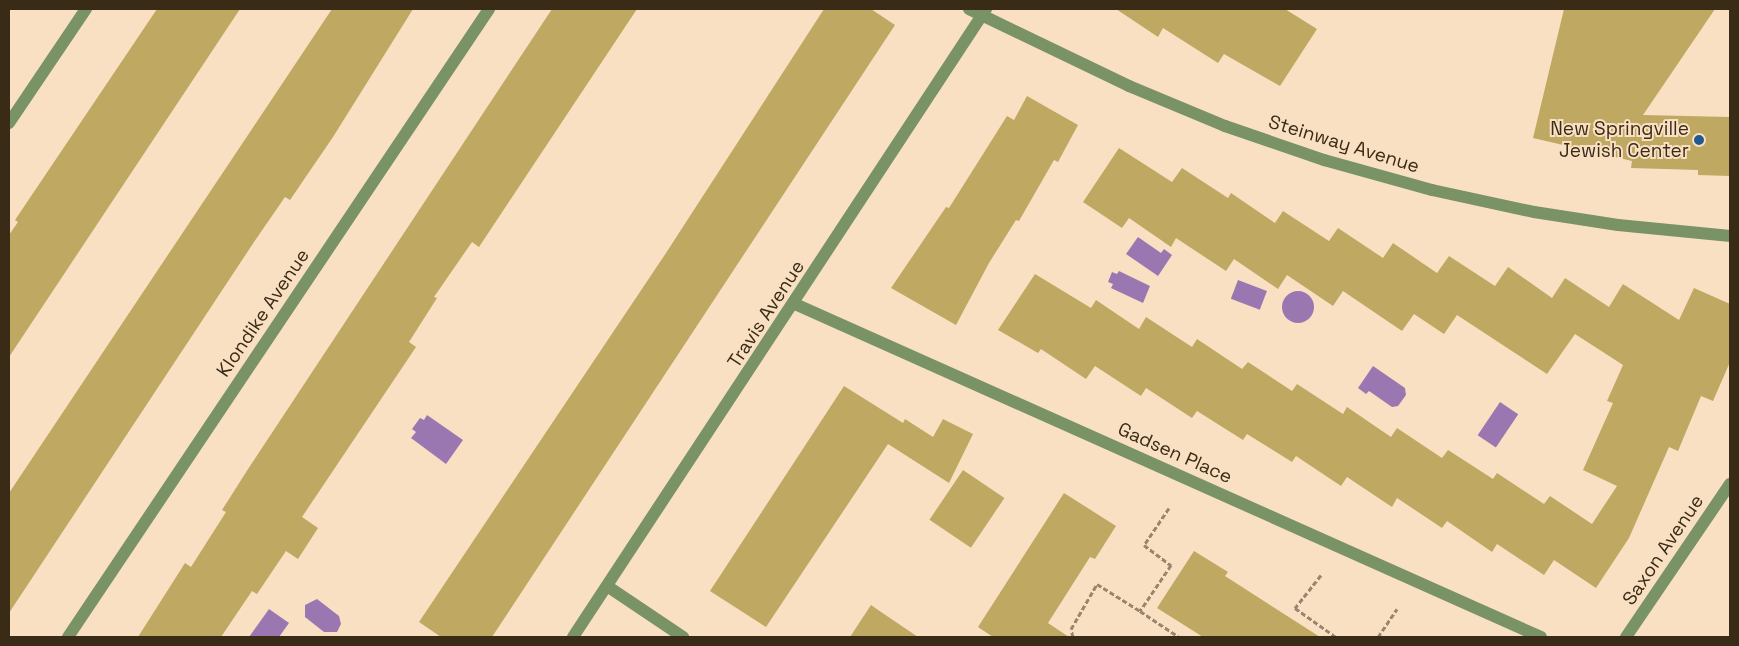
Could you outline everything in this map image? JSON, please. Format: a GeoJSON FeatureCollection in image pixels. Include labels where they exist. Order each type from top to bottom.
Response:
{"type":"FeatureCollection","features":[{"type":"Feature","properties":{"kind":"street"},"geometry":{"type":"LineString","coordinates":[[9,123],[86,9]]}},
{"type":"Feature","properties":{"kind":"street","name":"Klondike Avenue"},"geometry":{"type":"LineString","coordinates":[[68,637],[489,9]]}},
{"type":"Feature","properties":{"kind":"street","name":"Steinway Avenue"},"geometry":{"type":"LineString","coordinates":[[970,9],[984,12],[1129,86],[1225,126],[1324,160],[1432,190],[1534,212],[1618,225],[1730,236]]}},
{"type":"Feature","properties":{"kind":"street","name":"Travis Avenue"},"geometry":{"type":"LineString","coordinates":[[573,637],[795,304],[984,12]]}},
{"type":"Feature","properties":{"kind":"street","name":"Gadsen Place"},"geometry":{"type":"LineString","coordinates":[[795,304],[1541,637]]}},
{"type":"Feature","properties":{"kind":"street","name":"Saxon Avenue"},"geometry":{"type":"LineString","coordinates":[[1626,637],[1730,484]]}},
{"type":"Feature","properties":{"kind":"street"},"geometry":{"type":"LineString","coordinates":[[607,586],[682,637]]}},
{"type":"Feature","properties":{"kind":"path"},"geometry":{"type":"LineString","coordinates":[[1140,611],[1171,565],[1144,544],[1169,508]]}},
{"type":"Feature","properties":{"kind":"path"},"geometry":{"type":"LineString","coordinates":[[1321,575],[1295,608],[1336,637]]}},
{"type":"Feature","properties":{"kind":"path"},"geometry":{"type":"LineString","coordinates":[[1073,637],[1071,629],[1097,584],[1179,637]]}},
{"type":"Feature","properties":{"kind":"path"},"geometry":{"type":"LineString","coordinates":[[1378,637],[1397,609]]}},
{"type":"Feature","properties":{"kind":"shaded area"},"geometry":{"type":"Polygon","coordinates":[[[1138,237],[1161,253],[1164,249],[1172,255],[1158,276],[1126,254],[1138,237]]]}},
{"type":"Feature","properties":{"kind":"shaded area"},"geometry":{"type":"Polygon","coordinates":[[[1119,271],[1150,286],[1143,303],[1111,288],[1113,284],[1108,282],[1112,272],[1117,274],[1119,271]]]}},
{"type":"Feature","properties":{"kind":"shaded area"},"geometry":{"type":"Polygon","coordinates":[[[1238,280],[1267,291],[1260,310],[1231,299],[1238,280]]]}},
{"type":"Feature","properties":{"kind":"shaded area"},"geometry":{"type":"Polygon","coordinates":[[[1298,291],[1304,292],[1309,296],[1313,301],[1313,313],[1309,318],[1304,322],[1298,323],[1292,322],[1287,318],[1283,313],[1282,307],[1283,301],[1287,296],[1292,292],[1298,291]]]}},
{"type":"Feature","properties":{"kind":"shaded area"},"geometry":{"type":"Polygon","coordinates":[[[1373,366],[1405,388],[1406,395],[1398,406],[1392,407],[1369,391],[1366,394],[1358,388],[1373,366]]]}},
{"type":"Feature","properties":{"kind":"shaded area"},"geometry":{"type":"Polygon","coordinates":[[[1500,402],[1518,414],[1496,447],[1478,435],[1500,402]]]}},
{"type":"Feature","properties":{"kind":"shaded area"},"geometry":{"type":"Polygon","coordinates":[[[427,415],[463,440],[446,464],[411,438],[416,432],[412,429],[420,418],[424,420],[427,415]]]}},
{"type":"Feature","properties":{"kind":"shaded area"},"geometry":{"type":"Polygon","coordinates":[[[317,599],[339,616],[341,624],[337,632],[324,632],[305,617],[305,605],[317,599]]]}},
{"type":"Feature","properties":{"kind":"shaded area"},"geometry":{"type":"Polygon","coordinates":[[[269,609],[289,623],[279,637],[249,637],[269,609]]]}},
{"type":"Feature","properties":{"kind":"building"},"geometry":{"type":"Polygon","coordinates":[[[157,9],[240,9],[9,357],[9,235],[18,222],[15,220],[157,9]]]}},
{"type":"Feature","properties":{"kind":"building"},"geometry":{"type":"Polygon","coordinates":[[[332,9],[413,9],[333,137],[290,200],[285,197],[254,242],[9,613],[9,493],[332,9]]]}},
{"type":"Feature","properties":{"kind":"building"},"geometry":{"type":"Polygon","coordinates":[[[552,9],[637,9],[479,247],[472,242],[434,297],[437,298],[409,342],[416,347],[302,517],[318,528],[298,559],[286,551],[257,594],[252,591],[221,637],[138,637],[185,563],[191,567],[226,512],[222,510],[250,466],[552,9]]]}},
{"type":"Feature","properties":{"kind":"building"},"geometry":{"type":"Polygon","coordinates":[[[824,9],[871,9],[895,25],[492,637],[441,637],[419,622],[666,253],[824,9]]]}},
{"type":"Feature","properties":{"kind":"building"},"geometry":{"type":"Polygon","coordinates":[[[1116,9],[1285,9],[1317,29],[1280,86],[1224,54],[1218,63],[1163,28],[1158,37],[1116,9]]]}},
{"type":"Feature","properties":{"kind":"building"},"geometry":{"type":"Polygon","coordinates":[[[1564,9],[1715,9],[1643,115],[1730,117],[1730,176],[1698,175],[1698,170],[1631,168],[1632,161],[1533,138],[1564,9]]]}},
{"type":"Feature","properties":{"kind":"building"},"geometry":{"type":"Polygon","coordinates":[[[1027,96],[1078,125],[1058,162],[1054,160],[1019,221],[1016,220],[989,263],[956,325],[891,288],[946,207],[949,208],[1007,116],[1014,120],[1027,96]]]}},
{"type":"Feature","properties":{"kind":"building"},"geometry":{"type":"Polygon","coordinates":[[[1119,148],[1172,182],[1182,168],[1228,198],[1231,193],[1275,223],[1283,211],[1329,241],[1338,228],[1383,258],[1393,243],[1437,273],[1449,256],[1495,286],[1508,267],[1552,298],[1565,278],[1609,307],[1623,284],[1679,320],[1694,288],[1730,304],[1730,362],[1713,401],[1701,396],[1678,451],[1669,447],[1629,538],[1596,588],[1554,560],[1544,575],[1497,544],[1492,552],[1447,521],[1442,528],[1397,498],[1392,507],[1347,477],[1341,486],[1296,456],[1292,462],[1247,434],[1243,440],[1197,411],[1192,418],[1146,388],[1141,396],[1095,366],[1086,379],[1041,349],[1038,353],[998,330],[1035,274],[1091,308],[1096,300],[1139,329],[1146,317],[1192,347],[1197,339],[1242,369],[1248,362],[1292,391],[1297,384],[1343,414],[1347,407],[1391,437],[1397,428],[1442,458],[1448,450],[1493,479],[1497,473],[1544,504],[1550,496],[1592,524],[1617,486],[1583,470],[1613,403],[1607,401],[1623,365],[1575,334],[1547,374],[1457,315],[1444,334],[1414,314],[1402,331],[1343,291],[1333,306],[1287,275],[1278,289],[1234,259],[1226,271],[1176,238],[1171,247],[1129,218],[1122,228],[1083,202],[1119,148]]]}},
{"type":"Feature","properties":{"kind":"building"},"geometry":{"type":"Polygon","coordinates":[[[844,386],[903,423],[905,419],[933,437],[943,419],[973,434],[949,483],[888,444],[766,627],[710,591],[844,386]]]}},
{"type":"Feature","properties":{"kind":"building"},"geometry":{"type":"Polygon","coordinates":[[[963,470],[1004,498],[971,548],[929,520],[963,470]]]}},
{"type":"Feature","properties":{"kind":"building"},"geometry":{"type":"Polygon","coordinates":[[[1064,493],[1116,526],[1095,559],[1090,557],[1048,623],[1069,637],[993,637],[978,627],[1064,493]]]}},
{"type":"Feature","properties":{"kind":"building"},"geometry":{"type":"Polygon","coordinates":[[[1194,551],[1228,572],[1225,576],[1320,637],[1203,637],[1157,608],[1194,551]]]}},
{"type":"Feature","properties":{"kind":"building"},"geometry":{"type":"Polygon","coordinates":[[[871,605],[884,614],[918,637],[850,637],[871,605]]]}},
{"type":"Feature","properties":{"kind":"place","name":"New Springville Jewish Center"},"geometry":{"type":"Point","coordinates":[1699,140]}}]}
